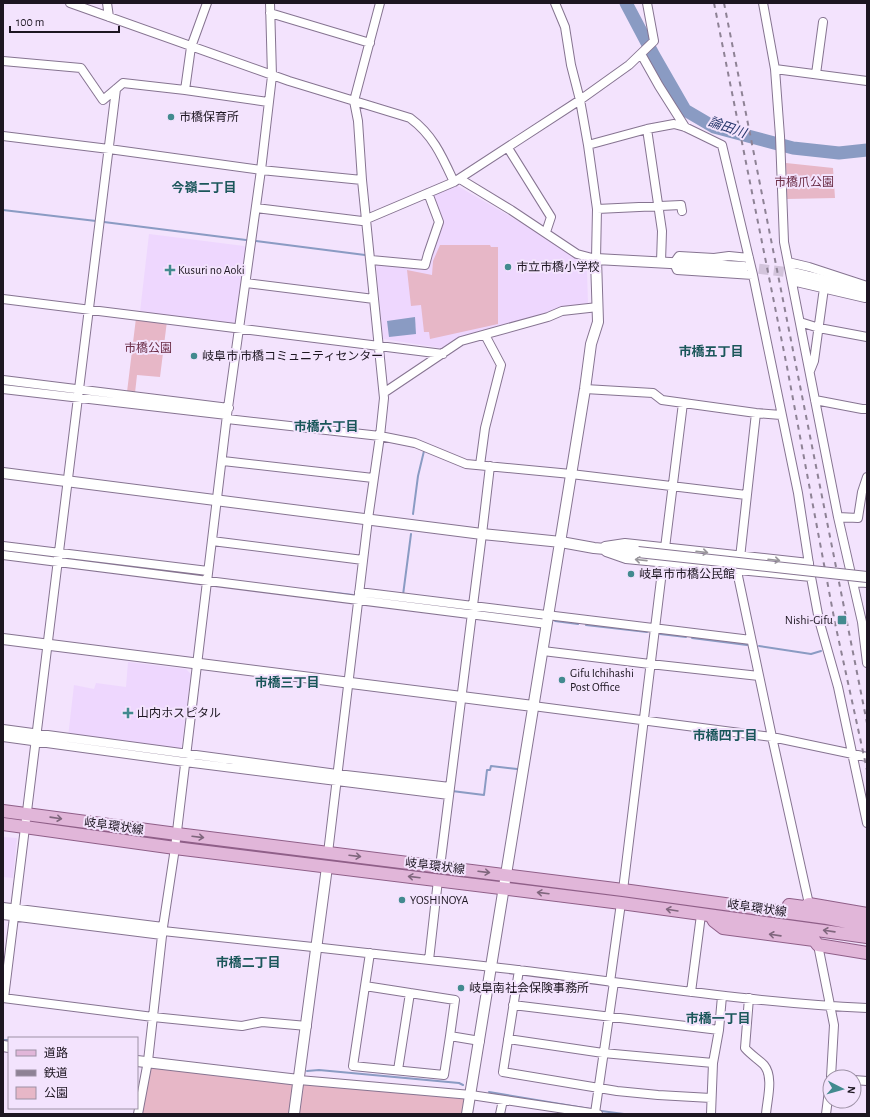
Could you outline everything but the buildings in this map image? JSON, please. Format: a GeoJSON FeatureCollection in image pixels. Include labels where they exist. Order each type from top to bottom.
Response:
{"type":"FeatureCollection","features":[{"type":"Feature","properties":{"kind":"main road","name":"岐阜環状線"},"geometry":{"type":"LineString","coordinates":[[3,811],[623,890],[827,918],[867,926]]}},
{"type":"Feature","properties":{"kind":"main road","name":"岐阜環状線"},"geometry":{"type":"LineString","coordinates":[[3,824],[176,848],[621,903],[706,916],[796,926],[867,937]]}},
{"type":"Feature","properties":{"kind":"main road"},"geometry":{"type":"LineString","coordinates":[[712,902],[719,897],[726,897],[804,907],[809,904],[867,914]]}},
{"type":"Feature","properties":{"kind":"main road"},"geometry":{"type":"LineString","coordinates":[[706,916],[723,928],[814,940],[818,945],[867,953]]}},
{"type":"Feature","properties":{"kind":"street"},"geometry":{"type":"LineString","coordinates":[[70,3],[272,76],[410,118],[419,125],[438,148],[457,180],[546,232],[577,254],[596,259],[674,263],[746,262]]}},
{"type":"Feature","properties":{"kind":"street"},"geometry":{"type":"LineString","coordinates":[[107,3],[109,17]]}},
{"type":"Feature","properties":{"kind":"street"},"geometry":{"type":"LineString","coordinates":[[185,90],[191,47],[207,3]]}},
{"type":"Feature","properties":{"kind":"street"},"geometry":{"type":"LineString","coordinates":[[138,1114],[148,1061],[163,931],[176,848],[208,571],[261,170],[272,76],[270,3]]}},
{"type":"Feature","properties":{"kind":"street"},"geometry":{"type":"LineString","coordinates":[[328,853],[373,478],[380,436],[384,392],[362,180],[358,121],[354,101],[380,3]]}},
{"type":"Feature","properties":{"kind":"street"},"geometry":{"type":"LineString","coordinates":[[467,1114],[561,542],[591,344],[598,322],[596,259],[597,209],[580,100],[571,64],[565,28],[556,3]]}},
{"type":"Feature","properties":{"kind":"street"},"geometry":{"type":"LineString","coordinates":[[256,208],[362,221],[457,180],[580,100],[629,65],[654,42],[647,3]]}},
{"type":"Feature","properties":{"kind":"street"},"geometry":{"type":"LineString","coordinates":[[763,3],[775,69],[784,210],[784,242],[793,277],[800,322],[838,517],[863,629],[867,663]]}},
{"type":"Feature","properties":{"kind":"street"},"geometry":{"type":"LineString","coordinates":[[270,13],[370,43]]}},
{"type":"Feature","properties":{"kind":"street"},"geometry":{"type":"LineString","coordinates":[[816,74],[823,22]]}},
{"type":"Feature","properties":{"kind":"street"},"geometry":{"type":"LineString","coordinates":[[641,54],[685,127]]}},
{"type":"Feature","properties":{"kind":"street"},"geometry":{"type":"LineString","coordinates":[[3,61],[81,68],[103,100],[123,83],[268,102]]}},
{"type":"Feature","properties":{"kind":"street"},"geometry":{"type":"LineString","coordinates":[[775,69],[867,81]]}},
{"type":"Feature","properties":{"kind":"street"},"geometry":{"type":"LineString","coordinates":[[116,89],[4,998],[153,1017],[242,1026],[262,1022],[307,1026]]}},
{"type":"Feature","properties":{"kind":"street"},"geometry":{"type":"LineString","coordinates":[[588,145],[647,129],[674,124],[685,127],[722,145],[746,262],[753,276],[798,493],[810,578],[821,631],[838,687],[867,823]]}},
{"type":"Feature","properties":{"kind":"street"},"geometry":{"type":"LineString","coordinates":[[647,129],[662,231],[661,262]]}},
{"type":"Feature","properties":{"kind":"street"},"geometry":{"type":"LineString","coordinates":[[3,136],[261,170],[362,180]]}},
{"type":"Feature","properties":{"kind":"street"},"geometry":{"type":"LineString","coordinates":[[508,148],[551,217],[546,232]]}},
{"type":"Feature","properties":{"kind":"street"},"geometry":{"type":"LineString","coordinates":[[371,260],[425,264],[439,222],[428,193]]}},
{"type":"Feature","properties":{"kind":"street"},"geometry":{"type":"LineString","coordinates":[[597,209],[682,205],[682,211]]}},
{"type":"Feature","properties":{"kind":"street"},"geometry":{"type":"LineString","coordinates":[[788,262],[810,267],[867,286]]}},
{"type":"Feature","properties":{"kind":"street"},"geometry":{"type":"LineString","coordinates":[[674,263],[677,270],[753,276]]}},
{"type":"Feature","properties":{"kind":"street"},"geometry":{"type":"LineString","coordinates":[[793,277],[824,288],[865,298],[867,296]]}},
{"type":"Feature","properties":{"kind":"street"},"geometry":{"type":"LineString","coordinates":[[793,277],[843,285],[867,292]]}},
{"type":"Feature","properties":{"kind":"street"},"geometry":{"type":"LineString","coordinates":[[246,283],[374,299]]}},
{"type":"Feature","properties":{"kind":"street"},"geometry":{"type":"LineString","coordinates":[[810,371],[814,361],[824,288]]}},
{"type":"Feature","properties":{"kind":"street"},"geometry":{"type":"LineString","coordinates":[[3,299],[443,354]]}},
{"type":"Feature","properties":{"kind":"street"},"geometry":{"type":"LineString","coordinates":[[384,392],[461,341],[548,317],[562,311],[598,306]]}},
{"type":"Feature","properties":{"kind":"street"},"geometry":{"type":"LineString","coordinates":[[800,322],[819,328],[867,337]]}},
{"type":"Feature","properties":{"kind":"street"},"geometry":{"type":"LineString","coordinates":[[480,465],[485,428],[501,365],[485,335]]}},
{"type":"Feature","properties":{"kind":"street"},"geometry":{"type":"LineString","coordinates":[[3,380],[79,393],[380,436],[415,443],[466,464],[571,474],[746,495]]}},
{"type":"Feature","properties":{"kind":"street"},"geometry":{"type":"LineString","coordinates":[[3,389],[79,393]]}},
{"type":"Feature","properties":{"kind":"street"},"geometry":{"type":"LineString","coordinates":[[585,389],[653,393],[662,400],[781,415]]}},
{"type":"Feature","properties":{"kind":"street"},"geometry":{"type":"LineString","coordinates":[[815,400],[867,409]]}},
{"type":"Feature","properties":{"kind":"street"},"geometry":{"type":"LineString","coordinates":[[665,548],[684,403]]}},
{"type":"Feature","properties":{"kind":"street"},"geometry":{"type":"LineString","coordinates":[[756,413],[739,556],[738,576],[809,904]]}},
{"type":"Feature","properties":{"kind":"street"},"geometry":{"type":"LineString","coordinates":[[223,461],[373,478]]}},
{"type":"Feature","properties":{"kind":"street"},"geometry":{"type":"LineString","coordinates":[[440,867],[490,466]]}},
{"type":"Feature","properties":{"kind":"street"},"geometry":{"type":"LineString","coordinates":[[3,473],[482,534],[561,542],[594,548],[867,578]]}},
{"type":"Feature","properties":{"kind":"street"},"geometry":{"type":"LineString","coordinates":[[858,518],[862,492],[867,477]]}},
{"type":"Feature","properties":{"kind":"street"},"geometry":{"type":"LineString","coordinates":[[838,517],[867,520]]}},
{"type":"Feature","properties":{"kind":"street"},"geometry":{"type":"LineString","coordinates":[[212,542],[363,560]]}},
{"type":"Feature","properties":{"kind":"street"},"geometry":{"type":"LineString","coordinates":[[594,548],[625,543],[809,563]]}},
{"type":"Feature","properties":{"kind":"street"},"geometry":{"type":"LineString","coordinates":[[3,546],[58,558],[207,580],[359,596],[548,620],[654,629],[751,640]]}},
{"type":"Feature","properties":{"kind":"street"},"geometry":{"type":"LineString","coordinates":[[594,548],[626,559],[810,578]]}},
{"type":"Feature","properties":{"kind":"street"},"geometry":{"type":"LineString","coordinates":[[3,555],[58,558],[208,571]]}},
{"type":"Feature","properties":{"kind":"street"},"geometry":{"type":"LineString","coordinates":[[623,890],[663,563]]}},
{"type":"Feature","properties":{"kind":"street"},"geometry":{"type":"LineString","coordinates":[[850,570],[867,572]]}},
{"type":"Feature","properties":{"kind":"street"},"geometry":{"type":"LineString","coordinates":[[853,582],[867,583]]}},
{"type":"Feature","properties":{"kind":"street"},"geometry":{"type":"LineString","coordinates":[[3,638],[772,737],[867,756]]}},
{"type":"Feature","properties":{"kind":"street"},"geometry":{"type":"LineString","coordinates":[[543,651],[759,676]]}},
{"type":"Feature","properties":{"kind":"street"},"geometry":{"type":"LineString","coordinates":[[3,729],[37,737],[186,758],[449,791]]}},
{"type":"Feature","properties":{"kind":"street"},"geometry":{"type":"LineString","coordinates":[[3,737],[37,737]]}},
{"type":"Feature","properties":{"kind":"street"},"geometry":{"type":"LineString","coordinates":[[294,1114],[307,1026],[327,867]]}},
{"type":"Feature","properties":{"kind":"street"},"geometry":{"type":"LineString","coordinates":[[430,960],[438,880]]}},
{"type":"Feature","properties":{"kind":"street"},"geometry":{"type":"LineString","coordinates":[[138,1061],[299,1080],[471,1094],[553,1111],[596,1114],[598,1087],[609,1017],[621,903]]}},
{"type":"Feature","properties":{"kind":"street"},"geometry":{"type":"LineString","coordinates":[[3,907],[15,912],[163,931],[519,970],[722,996],[867,1008]]}},
{"type":"Feature","properties":{"kind":"street"},"geometry":{"type":"LineString","coordinates":[[3,915],[15,912]]}},
{"type":"Feature","properties":{"kind":"street"},"geometry":{"type":"LineString","coordinates":[[691,992],[706,916]]}},
{"type":"Feature","properties":{"kind":"street"},"geometry":{"type":"LineString","coordinates":[[818,945],[834,1025],[831,1069]]}},
{"type":"Feature","properties":{"kind":"street"},"geometry":{"type":"LineString","coordinates":[[365,986],[456,1000],[444,1074],[353,1066],[365,986],[370,953]]}},
{"type":"Feature","properties":{"kind":"street"},"geometry":{"type":"LineString","coordinates":[[519,970],[503,1072],[617,1091],[711,1098]]}},
{"type":"Feature","properties":{"kind":"street"},"geometry":{"type":"LineString","coordinates":[[398,1070],[410,993]]}},
{"type":"Feature","properties":{"kind":"street"},"geometry":{"type":"LineString","coordinates":[[711,1114],[713,1063],[719,1030],[722,996]]}},
{"type":"Feature","properties":{"kind":"street"},"geometry":{"type":"LineString","coordinates":[[749,998],[745,1048],[750,1055],[763,1064],[768,1070],[766,1114]]}},
{"type":"Feature","properties":{"kind":"street"},"geometry":{"type":"LineString","coordinates":[[513,1005],[719,1030]]}},
{"type":"Feature","properties":{"kind":"street"},"geometry":{"type":"LineString","coordinates":[[450,1036],[480,1040]]}},
{"type":"Feature","properties":{"kind":"street"},"geometry":{"type":"LineString","coordinates":[[508,1039],[604,1052],[713,1063]]}},
{"type":"Feature","properties":{"kind":"street"},"geometry":{"type":"LineString","coordinates":[[500,1114],[503,1100]]}},
{"type":"Feature","properties":{"kind":"shaded area","name":"市立市橋小学校"},"geometry":{"type":"Polygon","coordinates":[[[456,185],[563,247],[576,258],[585,263],[587,271],[588,304],[585,307],[447,349],[383,339],[376,264],[429,270],[429,257],[442,222],[432,194],[456,185]]]}},
{"type":"Feature","properties":{"kind":"shaded area"},"geometry":{"type":"Polygon","coordinates":[[[149,234],[244,246],[246,248],[237,323],[235,324],[140,312],[149,234]]]}},
{"type":"Feature","properties":{"kind":"shaded area","name":"山内ホスピタル"},"geometry":{"type":"Polygon","coordinates":[[[128,662],[186,669],[191,674],[181,751],[68,737],[74,685],[94,689],[96,683],[126,687],[128,662]]]}},
{"type":"Feature","properties":{"kind":"shaded area"},"geometry":{"type":"Polygon","coordinates":[[[3,837],[17,838],[13,878],[3,877],[3,837]]]}},
{"type":"Feature","properties":{"kind":"green space","name":"市橋爪公園"},"geometry":{"type":"Polygon","coordinates":[[[786,163],[833,168],[835,198],[787,199],[786,163]]]}},
{"type":"Feature","properties":{"kind":"green space"},"geometry":{"type":"Polygon","coordinates":[[[440,245],[490,245],[491,247],[498,247],[498,324],[430,339],[429,332],[424,332],[421,305],[411,306],[407,270],[432,275],[433,261],[440,245]]]}},
{"type":"Feature","properties":{"kind":"green space","name":"市橋公園"},"geometry":{"type":"Polygon","coordinates":[[[136,318],[167,321],[160,377],[137,375],[135,393],[127,392],[136,318]]]}},
{"type":"Feature","properties":{"kind":"green space"},"geometry":{"type":"Polygon","coordinates":[[[151,1065],[467,1099],[464,1114],[142,1114],[151,1065]]]}},
{"type":"Feature","properties":{"kind":"water"},"geometry":{"type":"Polygon","coordinates":[[[415,317],[416,334],[389,337],[387,321],[415,317]]]}},
{"type":"Feature","properties":{"kind":"waterway","name":"論田川"},"geometry":{"type":"LineString","coordinates":[[626,3],[685,110],[714,127],[793,148],[839,153],[867,150]]}},
{"type":"Feature","properties":{"kind":"waterway"},"geometry":{"type":"LineString","coordinates":[[3,210],[96,221]]}},
{"type":"Feature","properties":{"kind":"waterway"},"geometry":{"type":"LineString","coordinates":[[104,222],[246,240]]}},
{"type":"Feature","properties":{"kind":"waterway"},"geometry":{"type":"LineString","coordinates":[[256,241],[365,255]]}},
{"type":"Feature","properties":{"kind":"waterway"},"geometry":{"type":"LineString","coordinates":[[413,514],[418,476],[424,451]]}},
{"type":"Feature","properties":{"kind":"waterway"},"geometry":{"type":"LineString","coordinates":[[403,595],[411,534]]}},
{"type":"Feature","properties":{"kind":"waterway"},"geometry":{"type":"LineString","coordinates":[[320,591],[353,595]]}},
{"type":"Feature","properties":{"kind":"waterway"},"geometry":{"type":"LineString","coordinates":[[379,599],[465,609]]}},
{"type":"Feature","properties":{"kind":"waterway"},"geometry":{"type":"LineString","coordinates":[[478,611],[540,619]]}},
{"type":"Feature","properties":{"kind":"waterway"},"geometry":{"type":"LineString","coordinates":[[555,621],[578,624]]}},
{"type":"Feature","properties":{"kind":"waterway"},"geometry":{"type":"LineString","coordinates":[[586,625],[647,632]]}},
{"type":"Feature","properties":{"kind":"waterway"},"geometry":{"type":"LineString","coordinates":[[660,634],[686,637]]}},
{"type":"Feature","properties":{"kind":"waterway"},"geometry":{"type":"LineString","coordinates":[[692,638],[747,645]]}},
{"type":"Feature","properties":{"kind":"waterway"},"geometry":{"type":"LineString","coordinates":[[759,646],[811,654],[821,651]]}},
{"type":"Feature","properties":{"kind":"waterway"},"geometry":{"type":"LineString","coordinates":[[158,754],[179,757]]}},
{"type":"Feature","properties":{"kind":"waterway"},"geometry":{"type":"LineString","coordinates":[[193,759],[203,760]]}},
{"type":"Feature","properties":{"kind":"waterway"},"geometry":{"type":"LineString","coordinates":[[452,791],[484,795],[487,770],[490,770],[491,766],[517,769]]}},
{"type":"Feature","properties":{"kind":"waterway"},"geometry":{"type":"LineString","coordinates":[[3,1040],[8,1040]]}},
{"type":"Feature","properties":{"kind":"waterway"},"geometry":{"type":"LineString","coordinates":[[307,1071],[319,1070],[459,1083],[463,1085]]}},
{"type":"Feature","properties":{"kind":"waterway"},"geometry":{"type":"LineString","coordinates":[[489,1092],[590,1109]]}},
{"type":"Feature","properties":{"kind":"waterway"},"geometry":{"type":"LineString","coordinates":[[601,1111],[624,1114]]}},
{"type":"Feature","properties":{"kind":"tunnel"},"geometry":{"type":"LineString","coordinates":[[744,267],[794,273]]}},
{"type":"Feature","properties":{"kind":"railway"},"geometry":{"type":"LineString","coordinates":[[714,3],[787,367],[835,623],[867,770]]}},
{"type":"Feature","properties":{"kind":"railway"},"geometry":{"type":"LineString","coordinates":[[724,3],[867,723]]}},
{"type":"Feature","properties":{"kind":"place","name":"市橋保育所"},"geometry":{"type":"Point","coordinates":[171,117]}},
{"type":"Feature","properties":{"kind":"place","name":"市立市橋小学校"},"geometry":{"type":"Point","coordinates":[508,267]}},
{"type":"Feature","properties":{"kind":"place","name":"Kusuri no Aoki"},"geometry":{"type":"Point","coordinates":[170,270]}},
{"type":"Feature","properties":{"kind":"place","name":"岐阜市 市橋コミュニティセンター"},"geometry":{"type":"Point","coordinates":[194,356]}},
{"type":"Feature","properties":{"kind":"place","name":"岐阜市市橋公民館"},"geometry":{"type":"Point","coordinates":[631,574]}},
{"type":"Feature","properties":{"kind":"place","name":"Nishi-Gifu"},"geometry":{"type":"Point","coordinates":[842,620]}},
{"type":"Feature","properties":{"kind":"place","name":"Gifu Ichihashi Post Office"},"geometry":{"type":"Point","coordinates":[562,680]}},
{"type":"Feature","properties":{"kind":"place","name":"山内ホスピタル"},"geometry":{"type":"Point","coordinates":[128,713]}},
{"type":"Feature","properties":{"kind":"place","name":"YOSHINOYA"},"geometry":{"type":"Point","coordinates":[402,900]}},
{"type":"Feature","properties":{"kind":"place","name":"岐阜南社会保険事務所"},"geometry":{"type":"Point","coordinates":[461,988]}},
{"type":"Feature","properties":{"kind":"district","name":"今嶺二丁目"},"geometry":{"type":"Point","coordinates":[204,188]}},
{"type":"Feature","properties":{"kind":"district","name":"市橋五丁目"},"geometry":{"type":"Point","coordinates":[711,352]}},
{"type":"Feature","properties":{"kind":"district","name":"市橋六丁目"},"geometry":{"type":"Point","coordinates":[326,427]}},
{"type":"Feature","properties":{"kind":"district","name":"市橋三丁目"},"geometry":{"type":"Point","coordinates":[287,683]}},
{"type":"Feature","properties":{"kind":"district","name":"市橋四丁目"},"geometry":{"type":"Point","coordinates":[725,736]}},
{"type":"Feature","properties":{"kind":"district","name":"市橋二丁目"},"geometry":{"type":"Point","coordinates":[248,963]}},
{"type":"Feature","properties":{"kind":"district","name":"市橋一丁目"},"geometry":{"type":"Point","coordinates":[718,1019]}}]}
